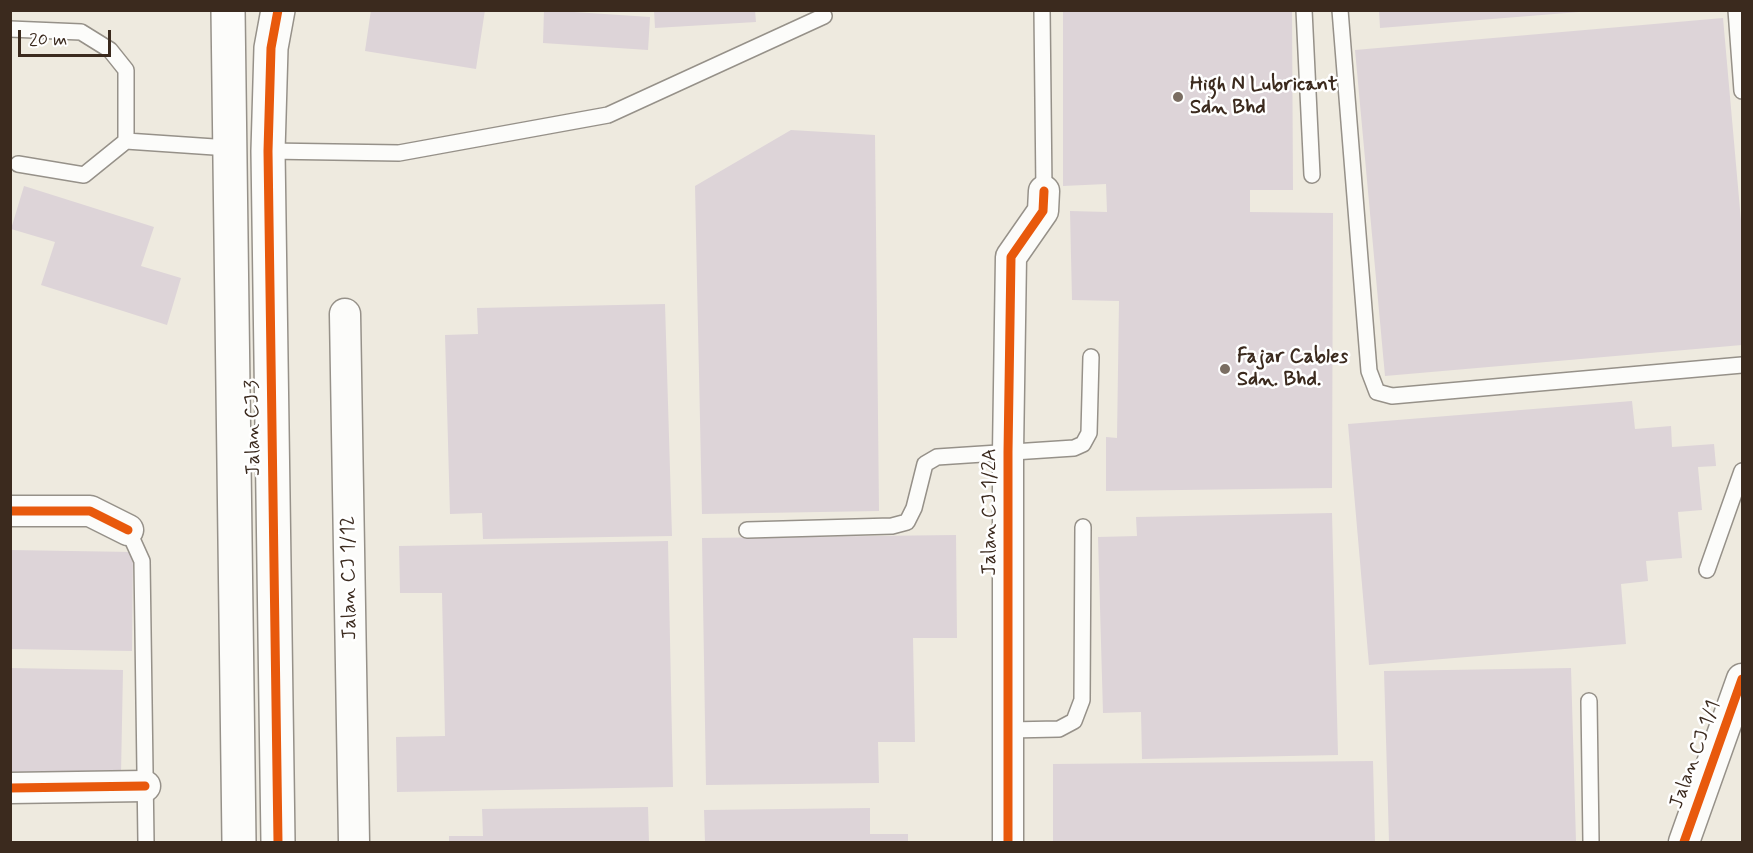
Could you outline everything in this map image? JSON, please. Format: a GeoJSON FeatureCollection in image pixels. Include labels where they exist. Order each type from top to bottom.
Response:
{"type":"FeatureCollection","features":[{"type":"Feature","properties":{"kind":"street","name":"Jalan CJ 3"},"geometry":{"type":"LineString","coordinates":[[228,10],[239,843]]}},
{"type":"Feature","properties":{"kind":"street","name":"Jalan CJ 3"},"geometry":{"type":"LineString","coordinates":[[277,12],[271,48],[268,151],[278,843]]}},
{"type":"Feature","properties":{"kind":"street","name":"Jalan CJ 1/2A"},"geometry":{"type":"LineString","coordinates":[[1008,843],[1008,453],[1011,257],[1043,211],[1044,191]]}},
{"type":"Feature","properties":{"kind":"street","name":"Jalan CJ 1/12"},"geometry":{"type":"LineString","coordinates":[[345,314],[354,843]]}},
{"type":"Feature","properties":{"kind":"street"},"geometry":{"type":"LineString","coordinates":[[10,511],[90,512],[128,530]]}},
{"type":"Feature","properties":{"kind":"street","name":"Jalan CJ 1/1"},"geometry":{"type":"LineString","coordinates":[[1684,843],[1743,679]]}},
{"type":"Feature","properties":{"kind":"street"},"geometry":{"type":"LineString","coordinates":[[10,788],[145,786]]}},
{"type":"Feature","properties":{"kind":"lane"},"geometry":{"type":"LineString","coordinates":[[1042,10],[1044,191]]}},
{"type":"Feature","properties":{"kind":"lane"},"geometry":{"type":"LineString","coordinates":[[1304,10],[1312,175]]}},
{"type":"Feature","properties":{"kind":"lane"},"geometry":{"type":"LineString","coordinates":[[1340,10],[1369,371],[1377,392],[1392,396],[1743,365]]}},
{"type":"Feature","properties":{"kind":"lane"},"geometry":{"type":"LineString","coordinates":[[1736,10],[1742,90]]}},
{"type":"Feature","properties":{"kind":"lane"},"geometry":{"type":"LineString","coordinates":[[268,151],[399,153],[608,115],[824,16]]}},
{"type":"Feature","properties":{"kind":"lane"},"geometry":{"type":"LineString","coordinates":[[10,29],[81,32],[110,50],[126,70],[126,141]]}},
{"type":"Feature","properties":{"kind":"lane"},"geometry":{"type":"LineString","coordinates":[[18,164],[84,175],[126,141],[229,148]]}},
{"type":"Feature","properties":{"kind":"lane"},"geometry":{"type":"LineString","coordinates":[[747,530],[900,524],[907,522],[914,508],[925,464],[937,456],[1074,448],[1083,444],[1089,433],[1091,357]]}},
{"type":"Feature","properties":{"kind":"lane"},"geometry":{"type":"LineString","coordinates":[[1707,570],[1743,471]]}},
{"type":"Feature","properties":{"kind":"lane"},"geometry":{"type":"LineString","coordinates":[[1009,730],[1059,729],[1074,721],[1082,700],[1083,526]]}},
{"type":"Feature","properties":{"kind":"lane"},"geometry":{"type":"LineString","coordinates":[[128,530],[142,561],[146,843]]}},
{"type":"Feature","properties":{"kind":"lane"},"geometry":{"type":"LineString","coordinates":[[1589,701],[1591,843]]}},
{"type":"Feature","properties":{"kind":"building"},"geometry":{"type":"Polygon","coordinates":[[[371,10],[485,10],[476,69],[365,51],[371,10]]]}},
{"type":"Feature","properties":{"kind":"building"},"geometry":{"type":"Polygon","coordinates":[[[544,10],[650,17],[648,50],[543,43],[544,10]]]}},
{"type":"Feature","properties":{"kind":"building"},"geometry":{"type":"Polygon","coordinates":[[[654,10],[755,10],[756,22],[655,28],[654,10]]]}},
{"type":"Feature","properties":{"kind":"building"},"geometry":{"type":"Polygon","coordinates":[[[1063,10],[1292,10],[1293,190],[1250,190],[1250,212],[1333,213],[1332,488],[1106,491],[1106,437],[1117,438],[1119,301],[1072,300],[1070,211],[1107,212],[1106,184],[1063,186],[1063,10]]]}},
{"type":"Feature","properties":{"kind":"building"},"geometry":{"type":"Polygon","coordinates":[[[1379,10],[1579,10],[1579,12],[1380,28],[1379,10]]]}},
{"type":"Feature","properties":{"kind":"building"},"geometry":{"type":"Polygon","coordinates":[[[1723,18],[1742,232],[1742,345],[1385,376],[1355,50],[1723,18]]]}},
{"type":"Feature","properties":{"kind":"building"},"geometry":{"type":"Polygon","coordinates":[[[791,130],[875,135],[879,511],[702,514],[695,186],[791,130]]]}},
{"type":"Feature","properties":{"kind":"building"},"geometry":{"type":"Polygon","coordinates":[[[24,186],[154,227],[141,266],[181,278],[167,325],[41,285],[55,242],[11,229],[24,186]]]}},
{"type":"Feature","properties":{"kind":"building"},"geometry":{"type":"Polygon","coordinates":[[[665,304],[672,536],[483,539],[482,513],[450,514],[445,335],[478,334],[477,308],[665,304]]]}},
{"type":"Feature","properties":{"kind":"building"},"geometry":{"type":"Polygon","coordinates":[[[1632,401],[1635,429],[1671,426],[1672,447],[1714,444],[1716,466],[1698,467],[1702,510],[1678,512],[1682,558],[1646,561],[1648,581],[1621,584],[1626,644],[1369,665],[1348,424],[1632,401]]]}},
{"type":"Feature","properties":{"kind":"building"},"geometry":{"type":"Polygon","coordinates":[[[1332,513],[1338,755],[1142,759],[1141,712],[1103,713],[1098,537],[1137,536],[1136,517],[1332,513]]]}},
{"type":"Feature","properties":{"kind":"building"},"geometry":{"type":"Polygon","coordinates":[[[956,535],[957,638],[913,638],[915,742],[878,742],[879,783],[706,785],[702,538],[956,535]]]}},
{"type":"Feature","properties":{"kind":"building"},"geometry":{"type":"Polygon","coordinates":[[[668,541],[673,787],[397,792],[396,737],[445,736],[442,593],[400,593],[399,546],[668,541]]]}},
{"type":"Feature","properties":{"kind":"building"},"geometry":{"type":"Polygon","coordinates":[[[10,550],[133,552],[132,651],[10,649],[10,550]]]}},
{"type":"Feature","properties":{"kind":"building"},"geometry":{"type":"Polygon","coordinates":[[[10,668],[123,670],[121,774],[10,772],[10,668]]]}},
{"type":"Feature","properties":{"kind":"building"},"geometry":{"type":"Polygon","coordinates":[[[1571,668],[1576,842],[1389,842],[1384,671],[1571,668]]]}},
{"type":"Feature","properties":{"kind":"building"},"geometry":{"type":"Polygon","coordinates":[[[1373,761],[1375,842],[1053,842],[1053,764],[1373,761]]]}},
{"type":"Feature","properties":{"kind":"building"},"geometry":{"type":"Polygon","coordinates":[[[648,807],[649,842],[449,842],[449,836],[483,836],[482,809],[648,807]]]}},
{"type":"Feature","properties":{"kind":"building"},"geometry":{"type":"Polygon","coordinates":[[[870,808],[870,834],[908,834],[908,842],[705,842],[704,810],[870,808]]]}},
{"type":"Feature","properties":{"kind":"cycle path"},"geometry":{"type":"LineString","coordinates":[[278,10],[271,48],[268,151],[278,842]]}},
{"type":"Feature","properties":{"kind":"cycle path"},"geometry":{"type":"LineString","coordinates":[[1008,842],[1008,452],[1011,257],[1043,211],[1044,191]]}},
{"type":"Feature","properties":{"kind":"cycle path"},"geometry":{"type":"LineString","coordinates":[[10,511],[90,511],[128,530]]}},
{"type":"Feature","properties":{"kind":"cycle path"},"geometry":{"type":"LineString","coordinates":[[1684,842],[1742,679]]}},
{"type":"Feature","properties":{"kind":"cycle path"},"geometry":{"type":"LineString","coordinates":[[10,788],[145,786]]}},
{"type":"Feature","properties":{"kind":"place","name":"High N Lubricant Sdn Bhd"},"geometry":{"type":"Point","coordinates":[1178,97]}},
{"type":"Feature","properties":{"kind":"place","name":"Fajar Cables Sdn. Bhd."},"geometry":{"type":"Point","coordinates":[1225,369]}}]}
